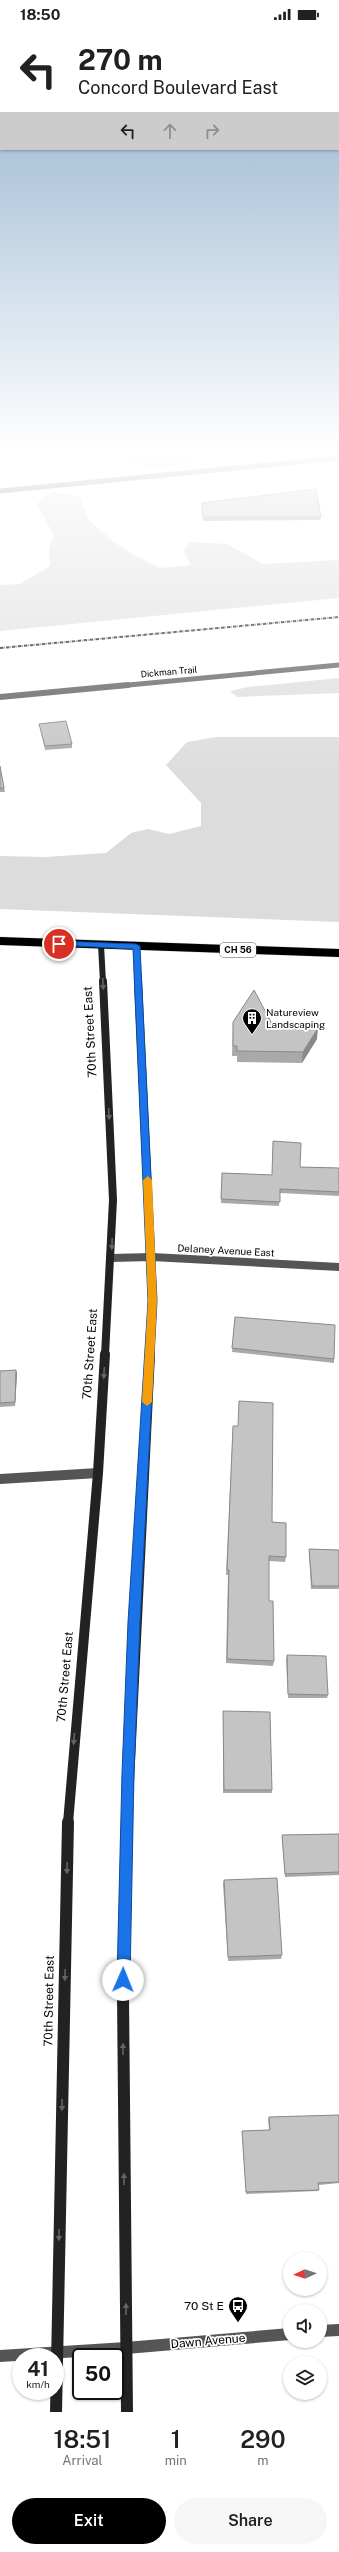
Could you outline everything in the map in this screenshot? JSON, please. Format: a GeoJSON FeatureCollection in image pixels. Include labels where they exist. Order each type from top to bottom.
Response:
{"type":"FeatureCollection","features":[{"type":"Feature","properties":{"kind":"main road","name":"CH 56"},"geometry":{"type":"LineString","coordinates":[[0,941],[339,954]]}},
{"type":"Feature","properties":{"kind":"main road","name":"70th Street East"},"geometry":{"type":"LineString","coordinates":[[56,2348],[68,1813],[98,1473],[113,1200],[101,945]]}},
{"type":"Feature","properties":{"kind":"main road"},"geometry":{"type":"LineString","coordinates":[[127,2412],[123,1996],[127,1781],[134,1622],[153,1301],[136,946]]}},
{"type":"Feature","properties":{"kind":"main road","name":"70th Street East"},"geometry":{"type":"LineString","coordinates":[[56,2400],[56,2412]]}},
{"type":"Feature","properties":{"kind":"street","name":"Dickman Trail"},"geometry":{"type":"LineString","coordinates":[[0,697],[339,666]]}},
{"type":"Feature","properties":{"kind":"street","name":"Delaney Avenue East"},"geometry":{"type":"LineString","coordinates":[[111,1258],[152,1257],[339,1267]]}},
{"type":"Feature","properties":{"kind":"street"},"geometry":{"type":"LineString","coordinates":[[0,1479],[98,1473]]}},
{"type":"Feature","properties":{"kind":"street"},"geometry":{"type":"LineString","coordinates":[[327,2331],[339,2330]]}},
{"type":"Feature","properties":{"kind":"street","name":"Dawn Avenue"},"geometry":{"type":"LineString","coordinates":[[64,2351],[126,2348],[283,2335]]}},
{"type":"Feature","properties":{"kind":"street","name":"Dawn Avenue"},"geometry":{"type":"LineString","coordinates":[[0,2356],[12,2355]]}},
{"type":"Feature","properties":{"kind":"shaded area"},"geometry":{"type":"Polygon","coordinates":[[[50,561],[147,561],[160,568],[191,565],[189,561],[258,561],[263,564],[339,561],[339,598],[0,631],[0,585],[20,584],[50,566],[50,561]]]}},
{"type":"Feature","properties":{"kind":"shaded area"},"geometry":{"type":"Polygon","coordinates":[[[339,678],[339,693],[237,697],[230,691],[248,687],[339,678]]]}},
{"type":"Feature","properties":{"kind":"shaded area"},"geometry":{"type":"Polygon","coordinates":[[[216,737],[339,737],[339,922],[0,909],[0,856],[45,857],[106,853],[131,833],[148,829],[169,834],[201,826],[201,803],[166,765],[187,742],[216,737]]]}},
{"type":"Feature","properties":{"kind":"building"},"geometry":{"type":"Polygon","coordinates":[[[66,721],[72,744],[45,746],[39,724],[66,721]]]}},
{"type":"Feature","properties":{"kind":"building"},"geometry":{"type":"Polygon","coordinates":[[[0,766],[4,788],[0,788],[0,766]]]}},
{"type":"Feature","properties":{"kind":"building","name":"Natureview Landscaping"},"geometry":{"type":"Polygon","coordinates":[[[254,990],[272,1024],[318,1028],[303,1052],[237,1051],[237,1046],[233,1046],[233,1022],[254,990]]]}},
{"type":"Feature","properties":{"kind":"building"},"geometry":{"type":"Polygon","coordinates":[[[273,1141],[301,1143],[300,1167],[339,1168],[339,1192],[280,1189],[280,1202],[221,1199],[222,1173],[272,1175],[273,1141]]]}},
{"type":"Feature","properties":{"kind":"building"},"geometry":{"type":"Polygon","coordinates":[[[235,1317],[335,1325],[334,1359],[232,1348],[235,1317]]]}},
{"type":"Feature","properties":{"kind":"building"},"geometry":{"type":"Polygon","coordinates":[[[16,1370],[15,1402],[0,1403],[0,1371],[16,1370]]]}},
{"type":"Feature","properties":{"kind":"building"},"geometry":{"type":"Polygon","coordinates":[[[239,1401],[273,1403],[272,1522],[286,1523],[286,1557],[269,1556],[269,1601],[273,1601],[274,1661],[227,1659],[229,1570],[227,1570],[233,1426],[238,1426],[239,1401]]]}},
{"type":"Feature","properties":{"kind":"building"},"geometry":{"type":"Polygon","coordinates":[[[309,1549],[339,1550],[339,1586],[312,1586],[309,1549]]]}},
{"type":"Feature","properties":{"kind":"building"},"geometry":{"type":"Polygon","coordinates":[[[287,1655],[326,1656],[328,1695],[288,1694],[287,1655]]]}},
{"type":"Feature","properties":{"kind":"building"},"geometry":{"type":"Polygon","coordinates":[[[223,1711],[270,1712],[272,1790],[224,1790],[223,1711]]]}},
{"type":"Feature","properties":{"kind":"building"},"geometry":{"type":"Polygon","coordinates":[[[339,1834],[339,1872],[285,1874],[282,1835],[339,1834]]]}},
{"type":"Feature","properties":{"kind":"building"},"geometry":{"type":"Polygon","coordinates":[[[277,1878],[282,1955],[228,1957],[224,1880],[277,1878]]]}},
{"type":"Feature","properties":{"kind":"building"},"geometry":{"type":"Polygon","coordinates":[[[339,2115],[339,2182],[318,2183],[319,2190],[246,2192],[242,2131],[270,2130],[269,2117],[339,2115]]]}},
{"type":"Feature","properties":{"kind":"railway"},"geometry":{"type":"LineString","coordinates":[[0,648],[339,617]]}},
{"type":"Feature","properties":{"kind":"slow traffic"},"geometry":{"type":"LineString","coordinates":[[147,1402],[153,1301],[148,1180]]}},
{"type":"Feature","properties":{"kind":"place","name":"Natureview Landscaping"},"geometry":{"type":"Point","coordinates":[252,1035]}},
{"type":"Feature","properties":{"kind":"place","name":"70 St E"},"geometry":{"type":"Point","coordinates":[238,2323]}},
{"type":"Feature","properties":{"kind":"route"},"geometry":{"type":"LineString","coordinates":[[59,944],[136,946],[153,1301],[134,1622],[128,1773],[123,1980]]}}]}
